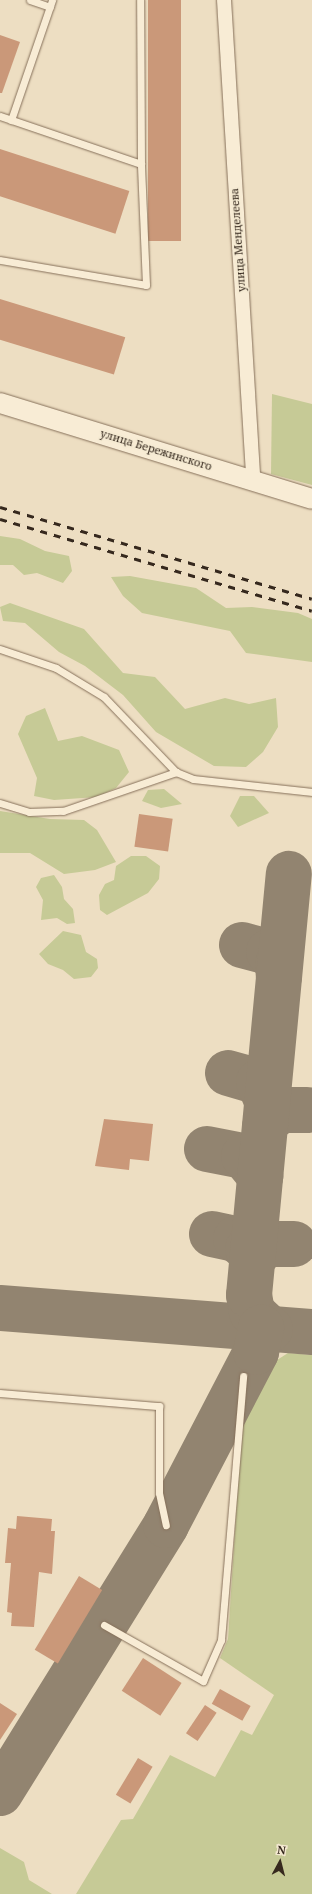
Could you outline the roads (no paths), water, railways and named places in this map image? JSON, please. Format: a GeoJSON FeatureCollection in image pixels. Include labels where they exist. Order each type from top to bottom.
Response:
{"type":"FeatureCollection","features":[{"type":"Feature","properties":{"kind":"main road","name":"улица Бережинского"},"geometry":{"type":"LineString","coordinates":[[0,402],[312,499]]}},
{"type":"Feature","properties":{"kind":"street","name":"улица Менделеева"},"geometry":{"type":"LineString","coordinates":[[224,0],[253,480]]}},
{"type":"Feature","properties":{"kind":"lane"},"geometry":{"type":"LineString","coordinates":[[11,120],[51,3],[30,0]]}},
{"type":"Feature","properties":{"kind":"lane"},"geometry":{"type":"LineString","coordinates":[[0,260],[146,285],[141,164],[140,0]]}},
{"type":"Feature","properties":{"kind":"lane"},"geometry":{"type":"LineString","coordinates":[[0,116],[141,164]]}},
{"type":"Feature","properties":{"kind":"lane"},"geometry":{"type":"LineString","coordinates":[[0,649],[56,668],[104,697],[176,772],[192,779],[312,792]]}},
{"type":"Feature","properties":{"kind":"lane"},"geometry":{"type":"LineString","coordinates":[[0,803],[29,812],[63,811],[176,772]]}},
{"type":"Feature","properties":{"kind":"lane"},"geometry":{"type":"LineString","coordinates":[[104,1625],[203,1681],[221,1640],[244,1376]]}},
{"type":"Feature","properties":{"kind":"lane"},"geometry":{"type":"LineString","coordinates":[[0,1393],[159,1406],[159,1493],[166,1525]]}},
{"type":"Feature","properties":{"kind":"railway"},"geometry":{"type":"LineString","coordinates":[[0,507],[312,599]]}},
{"type":"Feature","properties":{"kind":"railway"},"geometry":{"type":"LineString","coordinates":[[0,519],[312,611]]}}]}
